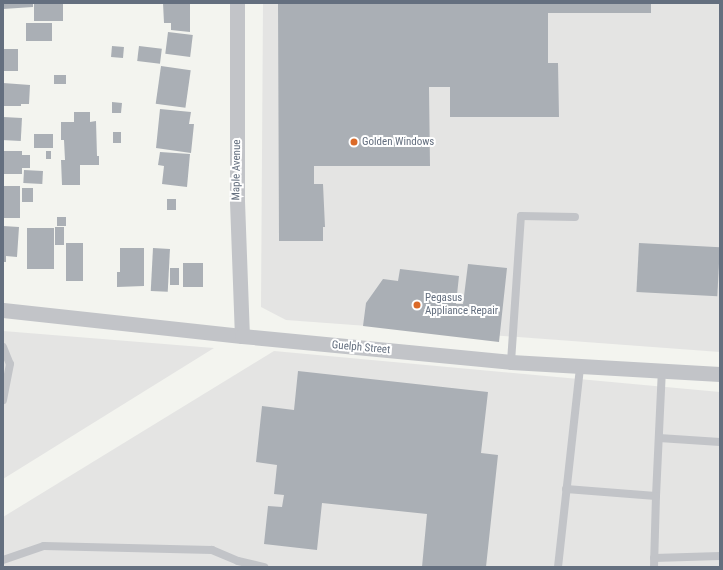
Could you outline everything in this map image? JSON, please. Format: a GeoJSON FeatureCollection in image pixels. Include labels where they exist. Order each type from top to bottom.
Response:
{"type":"FeatureCollection","features":[{"type":"Feature","properties":{"kind":"street","name":"Maple Avenue"},"geometry":{"type":"LineString","coordinates":[[238,3],[237,201],[242,336]]}},
{"type":"Feature","properties":{"kind":"street","name":"Guelph Street"},"geometry":{"type":"LineString","coordinates":[[3,310],[242,336],[511,362],[720,374]]}},
{"type":"Feature","properties":{"kind":"lane"},"geometry":{"type":"LineString","coordinates":[[511,362],[521,216],[575,217]]}},
{"type":"Feature","properties":{"kind":"lane"},"geometry":{"type":"LineString","coordinates":[[3,347],[10,364],[3,400]]}},
{"type":"Feature","properties":{"kind":"lane"},"geometry":{"type":"LineString","coordinates":[[558,567],[580,367]]}},
{"type":"Feature","properties":{"kind":"lane"},"geometry":{"type":"LineString","coordinates":[[654,567],[662,371]]}},
{"type":"Feature","properties":{"kind":"lane"},"geometry":{"type":"LineString","coordinates":[[659,438],[720,442]]}},
{"type":"Feature","properties":{"kind":"lane"},"geometry":{"type":"LineString","coordinates":[[566,489],[656,496]]}},
{"type":"Feature","properties":{"kind":"lane"},"geometry":{"type":"LineString","coordinates":[[3,560],[44,546],[212,550],[238,564],[264,567]]}},
{"type":"Feature","properties":{"kind":"lane"},"geometry":{"type":"LineString","coordinates":[[654,558],[720,556]]}},
{"type":"Feature","properties":{"kind":"shaded area"},"geometry":{"type":"Polygon","coordinates":[[[263,3],[720,3],[720,352],[286,320],[261,307],[263,3]]]}},
{"type":"Feature","properties":{"kind":"shaded area"},"geometry":{"type":"Polygon","coordinates":[[[3,331],[214,348],[3,479],[3,331]]]}},
{"type":"Feature","properties":{"kind":"shaded area"},"geometry":{"type":"Polygon","coordinates":[[[274,351],[720,392],[720,567],[3,567],[3,517],[274,351]]]}},
{"type":"Feature","properties":{"kind":"building"},"geometry":{"type":"Polygon","coordinates":[[[3,3],[33,3],[33,7],[3,9],[3,3]]]}},
{"type":"Feature","properties":{"kind":"building"},"geometry":{"type":"Polygon","coordinates":[[[34,3],[63,3],[63,21],[34,21],[34,3]]]}},
{"type":"Feature","properties":{"kind":"building"},"geometry":{"type":"Polygon","coordinates":[[[163,3],[190,3],[190,32],[171,30],[171,23],[164,23],[163,3]]]}},
{"type":"Feature","properties":{"kind":"building","name":"Golden Windows"},"geometry":{"type":"Polygon","coordinates":[[[278,3],[651,3],[651,13],[548,13],[548,63],[558,63],[559,117],[450,117],[450,87],[429,87],[430,166],[314,166],[314,184],[323,184],[325,227],[323,227],[323,241],[279,241],[278,3]]]}},
{"type":"Feature","properties":{"kind":"building"},"geometry":{"type":"Polygon","coordinates":[[[26,23],[52,23],[52,41],[26,41],[26,23]]]}},
{"type":"Feature","properties":{"kind":"building"},"geometry":{"type":"Polygon","coordinates":[[[168,32],[193,35],[190,57],[165,54],[168,32]]]}},
{"type":"Feature","properties":{"kind":"building"},"geometry":{"type":"Polygon","coordinates":[[[112,46],[124,47],[123,58],[111,57],[112,46]]]}},
{"type":"Feature","properties":{"kind":"building"},"geometry":{"type":"Polygon","coordinates":[[[139,46],[162,49],[160,64],[137,61],[139,46]]]}},
{"type":"Feature","properties":{"kind":"building"},"geometry":{"type":"Polygon","coordinates":[[[3,49],[18,49],[18,71],[3,71],[3,49]]]}},
{"type":"Feature","properties":{"kind":"building"},"geometry":{"type":"Polygon","coordinates":[[[161,66],[191,70],[185,108],[156,104],[161,66]]]}},
{"type":"Feature","properties":{"kind":"building"},"geometry":{"type":"Polygon","coordinates":[[[54,75],[66,75],[66,84],[54,84],[54,75]]]}},
{"type":"Feature","properties":{"kind":"building"},"geometry":{"type":"Polygon","coordinates":[[[3,83],[30,85],[29,104],[21,104],[21,106],[3,106],[3,83]]]}},
{"type":"Feature","properties":{"kind":"building"},"geometry":{"type":"Polygon","coordinates":[[[112,102],[122,103],[121,113],[112,113],[112,102]]]}},
{"type":"Feature","properties":{"kind":"building"},"geometry":{"type":"Polygon","coordinates":[[[160,109],[191,112],[189,124],[194,124],[191,153],[156,148],[160,109]]]}},
{"type":"Feature","properties":{"kind":"building"},"geometry":{"type":"Polygon","coordinates":[[[74,112],[90,112],[90,122],[96,121],[97,156],[99,156],[99,165],[80,165],[80,185],[62,185],[61,160],[65,160],[64,140],[61,140],[61,122],[74,122],[74,112]]]}},
{"type":"Feature","properties":{"kind":"building"},"geometry":{"type":"Polygon","coordinates":[[[3,117],[22,118],[21,141],[3,140],[3,117]]]}},
{"type":"Feature","properties":{"kind":"building"},"geometry":{"type":"Polygon","coordinates":[[[113,132],[121,132],[121,143],[113,143],[113,132]]]}},
{"type":"Feature","properties":{"kind":"building"},"geometry":{"type":"Polygon","coordinates":[[[34,134],[53,134],[53,148],[34,148],[34,134]]]}},
{"type":"Feature","properties":{"kind":"building"},"geometry":{"type":"Polygon","coordinates":[[[3,151],[22,151],[22,155],[30,155],[30,168],[22,168],[22,174],[3,174],[3,151]]]}},
{"type":"Feature","properties":{"kind":"building"},"geometry":{"type":"Polygon","coordinates":[[[46,151],[51,151],[51,159],[46,159],[46,151]]]}},
{"type":"Feature","properties":{"kind":"building"},"geometry":{"type":"Polygon","coordinates":[[[160,152],[190,154],[187,187],[162,184],[164,166],[158,165],[160,152]]]}},
{"type":"Feature","properties":{"kind":"building"},"geometry":{"type":"Polygon","coordinates":[[[24,170],[43,171],[42,184],[23,183],[24,170]]]}},
{"type":"Feature","properties":{"kind":"building"},"geometry":{"type":"Polygon","coordinates":[[[3,186],[20,186],[20,218],[3,218],[3,186]]]}},
{"type":"Feature","properties":{"kind":"building"},"geometry":{"type":"Polygon","coordinates":[[[22,188],[33,188],[33,202],[22,202],[22,188]]]}},
{"type":"Feature","properties":{"kind":"building"},"geometry":{"type":"Polygon","coordinates":[[[167,199],[176,199],[176,210],[167,210],[167,199]]]}},
{"type":"Feature","properties":{"kind":"building"},"geometry":{"type":"Polygon","coordinates":[[[57,217],[66,217],[66,226],[57,226],[57,217]]]}},
{"type":"Feature","properties":{"kind":"building"},"geometry":{"type":"Polygon","coordinates":[[[3,226],[19,227],[17,257],[6,256],[6,262],[3,262],[3,226]]]}},
{"type":"Feature","properties":{"kind":"building"},"geometry":{"type":"Polygon","coordinates":[[[55,227],[64,227],[64,245],[55,245],[55,227]]]}},
{"type":"Feature","properties":{"kind":"building"},"geometry":{"type":"Polygon","coordinates":[[[27,228],[54,228],[54,269],[27,269],[27,228]]]}},
{"type":"Feature","properties":{"kind":"building"},"geometry":{"type":"Polygon","coordinates":[[[66,243],[83,243],[83,281],[66,281],[66,243]]]}},
{"type":"Feature","properties":{"kind":"building"},"geometry":{"type":"Polygon","coordinates":[[[639,243],[720,247],[717,296],[636,292],[639,243]]]}},
{"type":"Feature","properties":{"kind":"building"},"geometry":{"type":"Polygon","coordinates":[[[120,248],[144,248],[144,286],[117,287],[117,272],[120,272],[120,248]]]}},
{"type":"Feature","properties":{"kind":"building"},"geometry":{"type":"Polygon","coordinates":[[[153,248],[170,249],[168,292],[151,291],[153,248]]]}},
{"type":"Feature","properties":{"kind":"building"},"geometry":{"type":"Polygon","coordinates":[[[183,263],[203,263],[203,287],[183,287],[183,263]]]}},
{"type":"Feature","properties":{"kind":"building"},"geometry":{"type":"Polygon","coordinates":[[[468,264],[507,268],[499,342],[363,326],[366,303],[383,279],[398,281],[400,269],[459,276],[456,304],[463,304],[468,264]]]}},
{"type":"Feature","properties":{"kind":"building"},"geometry":{"type":"Polygon","coordinates":[[[170,268],[179,268],[179,285],[170,285],[170,268]]]}},
{"type":"Feature","properties":{"kind":"building"},"geometry":{"type":"Polygon","coordinates":[[[298,371],[488,392],[481,453],[498,455],[486,567],[422,567],[427,514],[322,503],[317,550],[264,544],[268,506],[282,507],[284,495],[274,494],[277,465],[256,462],[262,406],[294,410],[298,371]]]}},
{"type":"Feature","properties":{"kind":"place","name":"Golden Windows"},"geometry":{"type":"Point","coordinates":[354,142]}},
{"type":"Feature","properties":{"kind":"place","name":"Pegasus Appliance Repair"},"geometry":{"type":"Point","coordinates":[417,305]}}]}
